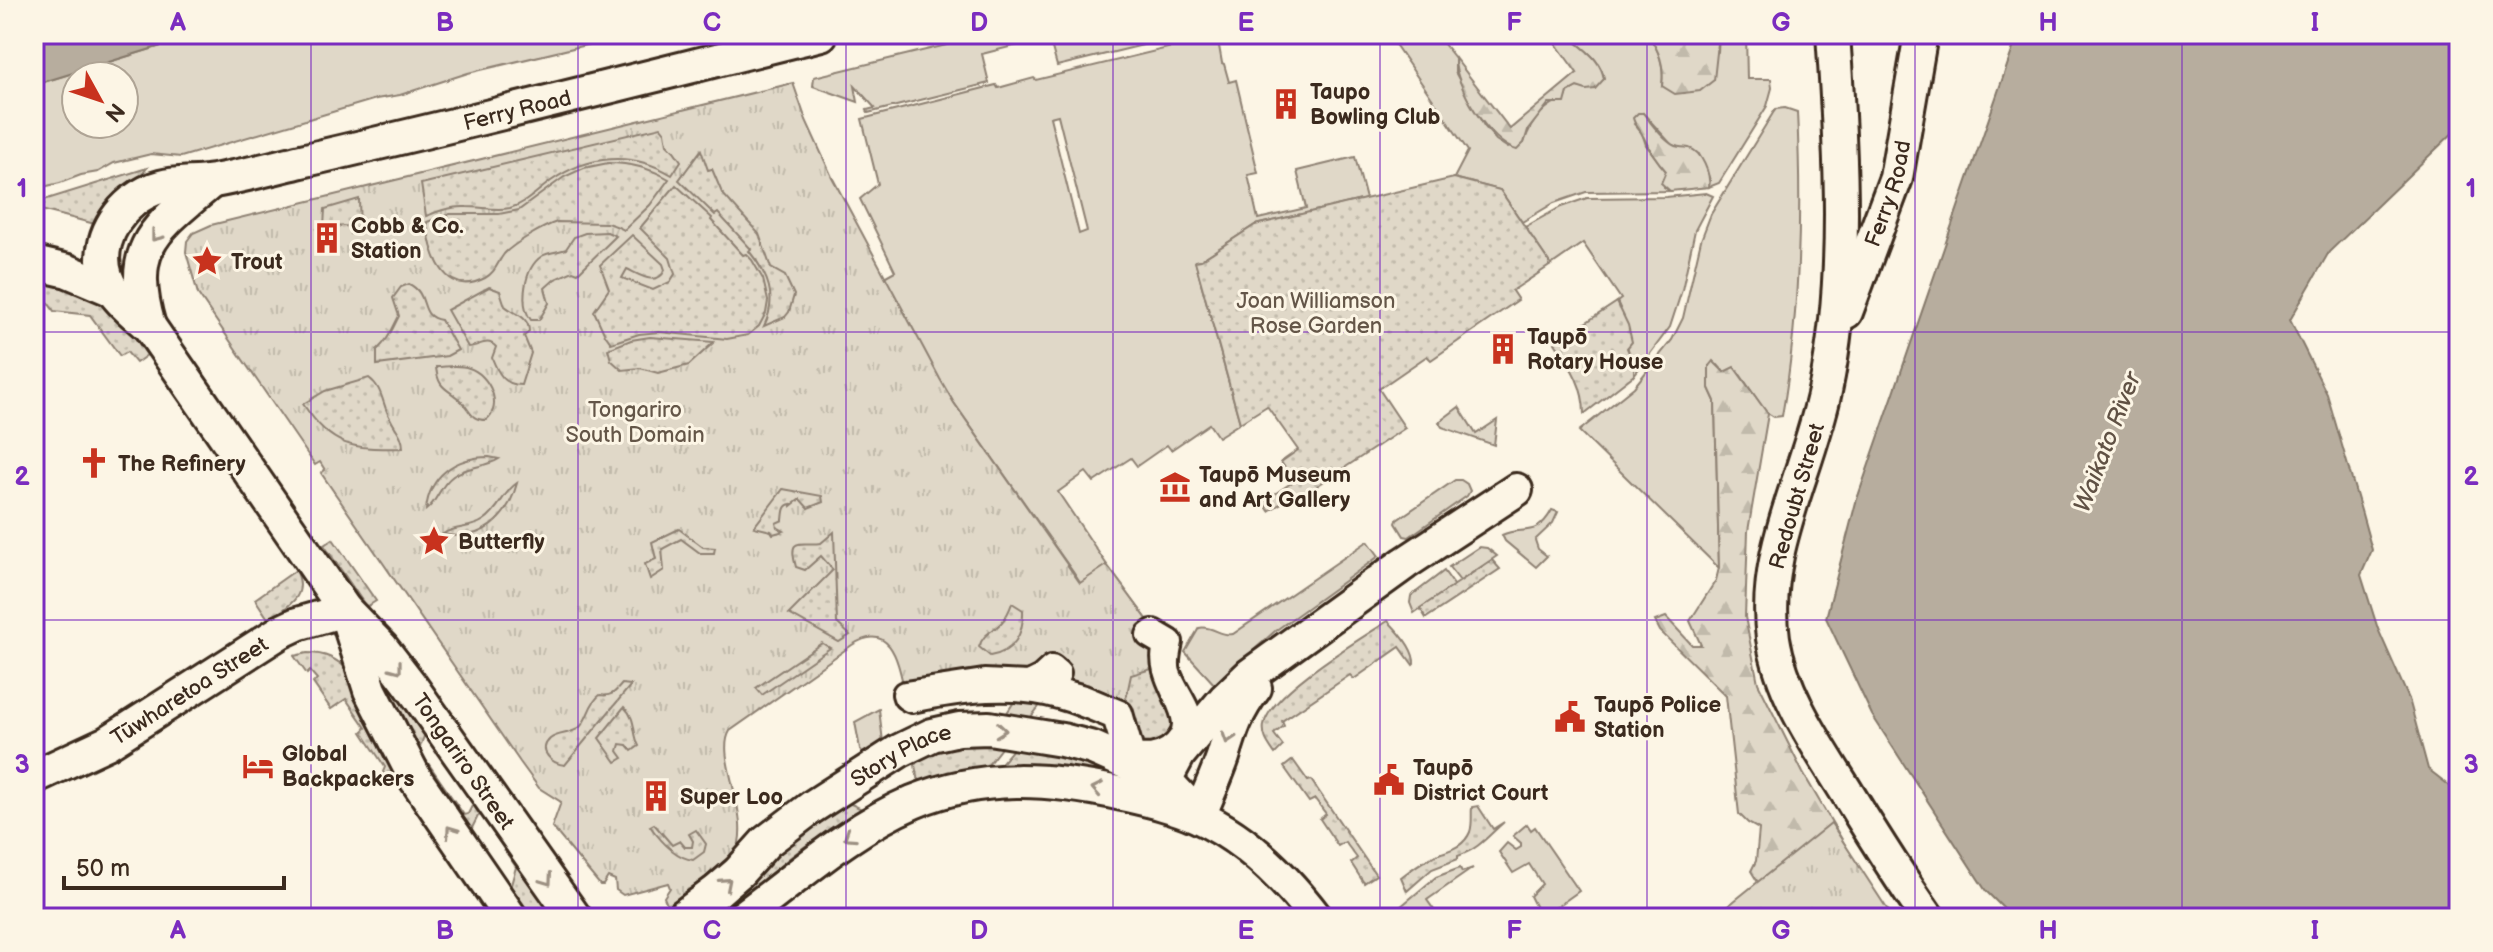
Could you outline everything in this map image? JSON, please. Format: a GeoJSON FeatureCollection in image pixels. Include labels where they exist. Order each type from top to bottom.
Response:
{"type":"FeatureCollection","features":[{"type":"Feature","properties":{"kind":"street","name":"Ferry Road"},"geometry":{"type":"LineString","coordinates":[[113,290],[106,277],[104,248],[112,225],[136,199],[174,183],[211,182],[821,34]]}},
{"type":"Feature","properties":{"kind":"street","name":"Redoubt Street"},"geometry":{"type":"LineString","coordinates":[[1833,34],[1840,217],[1833,345],[1815,431],[1772,573],[1770,607],[1783,677],[1798,710],[1894,870],[1928,918]]}},
{"type":"Feature","properties":{"kind":"street","name":"Ferry Road"},"geometry":{"type":"LineString","coordinates":[[1833,345],[1896,178],[1921,34]]}},
{"type":"Feature","properties":{"kind":"street","name":"Ferry Road"},"geometry":{"type":"LineString","coordinates":[[149,326],[139,286],[144,252],[170,218],[211,182]]}},
{"type":"Feature","properties":{"kind":"street"},"geometry":{"type":"LineString","coordinates":[[34,263],[68,271],[113,290]]}},
{"type":"Feature","properties":{"kind":"street","name":"Tongariro Street"},"geometry":{"type":"LineString","coordinates":[[113,290],[149,326],[345,610],[382,648],[409,683],[575,918]]}},
{"type":"Feature","properties":{"kind":"street"},"geometry":{"type":"LineString","coordinates":[[1159,789],[1179,754],[1225,699],[1269,659],[1405,563],[1516,490]]}},
{"type":"Feature","properties":{"kind":"street","name":"Tongariro Street"},"geometry":{"type":"LineString","coordinates":[[345,610],[370,690],[415,778],[511,918]]}},
{"type":"Feature","properties":{"kind":"street","name":"Tūwharetoa Street"},"geometry":{"type":"LineString","coordinates":[[34,777],[107,743],[280,632],[345,610]]}},
{"type":"Feature","properties":{"kind":"street"},"geometry":{"type":"LineString","coordinates":[[1153,632],[1170,642],[1166,661],[1168,674],[1187,707],[1190,721],[1182,743],[1173,753],[1158,761],[1128,758],[1115,717],[1062,697],[1032,691],[984,689],[911,700],[905,694],[984,682],[1029,684],[1052,668],[1058,673],[1052,689],[1120,713],[1132,755],[1157,756],[1175,746],[1183,734],[1185,721],[1183,709],[1165,675],[1162,659],[1166,645],[1149,635],[1153,632]]}},
{"type":"Feature","properties":{"kind":"street"},"geometry":{"type":"LineString","coordinates":[[1199,816],[1228,734],[1245,701],[1270,668],[1308,633]]}},
{"type":"Feature","properties":{"kind":"street","name":"Story Place"},"geometry":{"type":"LineString","coordinates":[[681,918],[739,872],[766,842],[812,807],[899,751],[932,735],[959,729],[989,728],[1093,748],[1264,860],[1316,918]]}},
{"type":"Feature","properties":{"kind":"street","name":"Story Place"},"geometry":{"type":"LineString","coordinates":[[742,918],[850,835],[913,802],[957,787],[1021,780],[1093,788],[1159,789]]}},
{"type":"Feature","properties":{"kind":"green space"},"geometry":{"type":"Polygon","coordinates":[[[200,34],[632,34],[468,73],[181,157],[151,154],[34,189],[34,85],[60,77],[60,140],[140,140],[140,60],[115,60],[200,34]]]}},
{"type":"Feature","properties":{"kind":"green space"},"geometry":{"type":"Polygon","coordinates":[[[992,34],[1188,34],[1057,66],[1049,37],[982,54],[989,83],[868,113],[867,110],[875,108],[855,86],[858,102],[813,86],[814,77],[992,34]]]}},
{"type":"Feature","properties":{"kind":"green space"},"geometry":{"type":"Polygon","coordinates":[[[1388,34],[1436,34],[1455,58],[1455,72],[1484,126],[1508,148],[1524,143],[1540,114],[1566,98],[1568,92],[1577,87],[1586,89],[1604,79],[1595,59],[1568,34],[1648,34],[1660,58],[1662,86],[1718,52],[1719,34],[1746,34],[1747,79],[1771,79],[1772,88],[1767,106],[1719,183],[1709,187],[1710,180],[1699,154],[1672,145],[1643,113],[1634,124],[1666,171],[1664,187],[1670,191],[1586,192],[1554,203],[1522,222],[1500,190],[1454,178],[1468,151],[1388,34]]]}},
{"type":"Feature","properties":{"kind":"green space"},"geometry":{"type":"Polygon","coordinates":[[[1554,34],[1568,34],[1595,59],[1604,79],[1595,89],[1577,87],[1568,92],[1565,103],[1549,103],[1517,150],[1496,137],[1476,112],[1460,83],[1455,58],[1510,129],[1577,73],[1554,41],[1554,34]]]}},
{"type":"Feature","properties":{"kind":"green space"},"geometry":{"type":"Polygon","coordinates":[[[1648,34],[1719,34],[1714,80],[1700,91],[1675,94],[1662,86],[1660,58],[1648,34]]]}},
{"type":"Feature","properties":{"kind":"green space"},"geometry":{"type":"Polygon","coordinates":[[[1209,38],[1219,46],[1229,82],[1236,80],[1258,173],[1248,175],[1258,219],[1306,208],[1297,171],[1355,157],[1366,199],[1255,225],[1195,261],[1240,423],[1218,437],[1209,424],[1171,450],[1167,445],[1137,466],[1131,458],[1094,482],[1086,472],[1058,492],[1149,622],[1122,648],[1073,572],[954,403],[948,402],[884,277],[895,271],[860,199],[878,184],[862,119],[996,85],[998,88],[1209,38]],[[1058,115],[1050,117],[1079,234],[1087,231],[1058,115]]]}},
{"type":"Feature","properties":{"kind":"green space","name":"Tongariro South Domain"},"geometry":{"type":"Polygon","coordinates":[[[793,83],[832,177],[954,403],[1080,583],[1107,565],[1149,622],[1187,707],[1097,711],[1049,694],[1027,722],[1003,719],[1021,691],[906,697],[892,650],[886,642],[866,638],[730,731],[726,742],[727,756],[738,807],[740,840],[730,860],[680,897],[670,912],[664,897],[670,888],[668,883],[623,895],[616,890],[615,880],[608,877],[600,885],[552,827],[561,802],[539,788],[520,762],[321,473],[325,470],[320,462],[315,465],[198,294],[186,252],[187,241],[193,233],[211,225],[793,83]]]}},
{"type":"Feature","properties":{"kind":"green space"},"geometry":{"type":"Polygon","coordinates":[[[1776,109],[1797,112],[1799,188],[1796,302],[1788,378],[1782,416],[1774,417],[1766,412],[1737,370],[1724,372],[1718,365],[1709,366],[1709,388],[1715,401],[1719,568],[1579,431],[1634,387],[1672,340],[1683,318],[1701,240],[1711,214],[1773,113],[1776,109]]]}},
{"type":"Feature","properties":{"kind":"green space"},"geometry":{"type":"Polygon","coordinates":[[[1643,113],[1672,145],[1694,150],[1702,158],[1709,187],[1670,191],[1661,183],[1666,171],[1635,123],[1633,118],[1643,113]]]}},
{"type":"Feature","properties":{"kind":"green space"},"geometry":{"type":"Polygon","coordinates":[[[661,127],[667,144],[681,161],[672,175],[657,167],[626,159],[595,161],[565,172],[527,200],[510,208],[456,207],[426,216],[421,184],[661,127]]]}},
{"type":"Feature","properties":{"kind":"green space"},"geometry":{"type":"Polygon","coordinates":[[[701,150],[708,170],[712,169],[722,193],[759,234],[771,268],[785,276],[794,295],[785,317],[764,326],[770,306],[769,287],[749,251],[751,249],[718,213],[715,215],[679,180],[701,150]]]}},
{"type":"Feature","properties":{"kind":"green space"},"geometry":{"type":"Polygon","coordinates":[[[608,163],[640,167],[669,179],[650,205],[624,230],[606,223],[557,222],[508,250],[485,278],[471,283],[459,282],[449,278],[442,270],[432,247],[427,222],[450,214],[499,214],[519,210],[564,177],[584,168],[608,163]]]}},
{"type":"Feature","properties":{"kind":"green space"},"geometry":{"type":"Polygon","coordinates":[[[147,168],[105,204],[95,224],[41,210],[44,200],[147,168]]]}},
{"type":"Feature","properties":{"kind":"green space","name":"Joan Williamson Rose Garden"},"geometry":{"type":"Polygon","coordinates":[[[1454,178],[1500,190],[1551,265],[1512,291],[1518,300],[1431,360],[1427,356],[1379,389],[1405,428],[1291,503],[1288,499],[1269,511],[1263,502],[1294,481],[1281,462],[1298,450],[1267,406],[1240,423],[1195,261],[1255,225],[1454,178]]]}},
{"type":"Feature","properties":{"kind":"green space"},"geometry":{"type":"Polygon","coordinates":[[[676,185],[712,218],[743,255],[752,260],[763,279],[768,301],[766,313],[759,326],[748,335],[727,339],[659,332],[639,334],[611,343],[594,311],[609,289],[600,265],[632,235],[663,264],[665,270],[653,279],[627,269],[622,278],[653,290],[670,282],[675,274],[670,258],[640,228],[676,185]]]}},
{"type":"Feature","properties":{"kind":"green space"},"geometry":{"type":"Polygon","coordinates":[[[1706,193],[1713,196],[1695,230],[1670,327],[1634,375],[1617,302],[1621,299],[1583,243],[1551,265],[1525,227],[1561,207],[1587,198],[1706,193]]]}},
{"type":"Feature","properties":{"kind":"green space"},"geometry":{"type":"Polygon","coordinates":[[[359,199],[360,233],[350,234],[350,226],[324,227],[325,209],[359,199]]]}},
{"type":"Feature","properties":{"kind":"green space"},"geometry":{"type":"Polygon","coordinates":[[[607,232],[616,236],[578,273],[573,271],[555,279],[545,288],[549,303],[539,320],[531,320],[524,296],[527,277],[536,262],[542,256],[566,249],[574,237],[607,232]]]}},
{"type":"Feature","properties":{"kind":"green space"},"geometry":{"type":"Polygon","coordinates":[[[49,276],[98,299],[125,324],[147,355],[136,363],[127,352],[120,356],[90,315],[54,311],[42,294],[49,276]]]}},
{"type":"Feature","properties":{"kind":"green space"},"geometry":{"type":"Polygon","coordinates":[[[409,284],[420,294],[429,314],[441,320],[458,350],[447,356],[377,365],[377,350],[399,316],[393,298],[401,287],[409,284]]]}},
{"type":"Feature","properties":{"kind":"green space"},"geometry":{"type":"Polygon","coordinates":[[[489,287],[500,291],[505,306],[524,319],[528,327],[529,332],[524,336],[531,353],[521,385],[510,383],[499,373],[492,358],[496,347],[493,344],[468,347],[447,310],[489,287]]]}},
{"type":"Feature","properties":{"kind":"green space"},"geometry":{"type":"Polygon","coordinates":[[[1617,302],[1632,342],[1627,348],[1634,365],[1634,375],[1584,414],[1579,385],[1555,343],[1617,302]]]}},
{"type":"Feature","properties":{"kind":"green space"},"geometry":{"type":"Polygon","coordinates":[[[650,337],[714,342],[689,365],[658,373],[640,368],[622,370],[611,360],[608,349],[650,337]]]}},
{"type":"Feature","properties":{"kind":"green space"},"geometry":{"type":"Polygon","coordinates":[[[1713,361],[1724,372],[1734,367],[1768,414],[1748,531],[1745,617],[1758,683],[1803,773],[1888,918],[1764,892],[1751,871],[1756,861],[1759,829],[1739,814],[1726,696],[1660,631],[1655,621],[1666,617],[1692,645],[1701,645],[1690,621],[1716,580],[1719,568],[1715,401],[1709,388],[1709,366],[1713,361]]]}},
{"type":"Feature","properties":{"kind":"green space"},"geometry":{"type":"Polygon","coordinates":[[[436,367],[465,367],[483,377],[494,399],[494,407],[486,420],[474,417],[442,385],[436,367]]]}},
{"type":"Feature","properties":{"kind":"green space"},"geometry":{"type":"Polygon","coordinates":[[[369,378],[380,391],[403,448],[370,448],[345,443],[324,430],[303,404],[325,391],[369,378]]]}},
{"type":"Feature","properties":{"kind":"green space"},"geometry":{"type":"Polygon","coordinates":[[[1459,407],[1476,434],[1497,420],[1494,445],[1442,427],[1439,422],[1459,407]]]}},
{"type":"Feature","properties":{"kind":"green space"},"geometry":{"type":"Polygon","coordinates":[[[499,459],[453,476],[426,510],[432,487],[446,471],[465,460],[499,459]]]}},
{"type":"Feature","properties":{"kind":"green space"},"geometry":{"type":"Polygon","coordinates":[[[1455,480],[1467,484],[1470,491],[1467,496],[1409,537],[1404,536],[1397,520],[1455,480]]]}},
{"type":"Feature","properties":{"kind":"green space"},"geometry":{"type":"Polygon","coordinates":[[[517,483],[507,507],[491,525],[469,535],[443,534],[484,520],[517,483]]]}},
{"type":"Feature","properties":{"kind":"green space"},"geometry":{"type":"Polygon","coordinates":[[[783,489],[822,496],[823,502],[808,508],[800,499],[787,506],[783,520],[776,523],[784,531],[773,534],[754,527],[783,489]]]}},
{"type":"Feature","properties":{"kind":"green space"},"geometry":{"type":"Polygon","coordinates":[[[1552,510],[1558,512],[1553,523],[1535,540],[1538,549],[1547,556],[1536,567],[1502,535],[1540,525],[1552,510]]]}},
{"type":"Feature","properties":{"kind":"green space"},"geometry":{"type":"Polygon","coordinates":[[[679,529],[703,547],[715,548],[714,553],[700,553],[681,539],[662,549],[664,570],[650,579],[645,564],[656,559],[652,542],[679,529]]]}},
{"type":"Feature","properties":{"kind":"green space"},"geometry":{"type":"Polygon","coordinates":[[[834,532],[837,623],[850,635],[839,642],[789,614],[833,570],[821,556],[805,570],[796,567],[795,546],[821,543],[834,532]]]}},
{"type":"Feature","properties":{"kind":"green space"},"geometry":{"type":"Polygon","coordinates":[[[333,539],[376,601],[368,606],[324,545],[333,539]]]}},
{"type":"Feature","properties":{"kind":"green space"},"geometry":{"type":"Polygon","coordinates":[[[1368,541],[1379,556],[1275,631],[1215,685],[1185,652],[1199,628],[1233,634],[1368,541]]]}},
{"type":"Feature","properties":{"kind":"green space"},"geometry":{"type":"Polygon","coordinates":[[[1479,547],[1487,548],[1497,556],[1460,581],[1449,567],[1479,547]]]}},
{"type":"Feature","properties":{"kind":"green space"},"geometry":{"type":"Polygon","coordinates":[[[1492,560],[1500,569],[1426,618],[1420,608],[1492,560]]]}},
{"type":"Feature","properties":{"kind":"green space"},"geometry":{"type":"Polygon","coordinates":[[[296,570],[300,587],[298,594],[269,620],[255,599],[296,570]]]}},
{"type":"Feature","properties":{"kind":"green space"},"geometry":{"type":"Polygon","coordinates":[[[1444,571],[1454,585],[1414,613],[1411,596],[1444,571]]]}},
{"type":"Feature","properties":{"kind":"green space"},"geometry":{"type":"Polygon","coordinates":[[[1012,603],[1023,610],[1022,627],[1011,646],[990,656],[979,647],[981,642],[1002,622],[1012,603]]]}},
{"type":"Feature","properties":{"kind":"green space"},"geometry":{"type":"Polygon","coordinates":[[[1388,621],[1409,647],[1414,664],[1400,647],[1354,679],[1350,675],[1282,721],[1284,726],[1274,734],[1283,746],[1275,754],[1264,729],[1270,712],[1317,668],[1388,621]]]}},
{"type":"Feature","properties":{"kind":"green space"},"geometry":{"type":"Polygon","coordinates":[[[822,643],[830,648],[762,695],[756,688],[822,643]]]}},
{"type":"Feature","properties":{"kind":"green space"},"geometry":{"type":"Polygon","coordinates":[[[307,653],[330,658],[350,671],[393,769],[390,783],[383,772],[385,767],[362,732],[366,728],[346,699],[331,709],[313,683],[317,679],[310,671],[307,674],[294,656],[307,653]]]}},
{"type":"Feature","properties":{"kind":"green space"},"geometry":{"type":"Polygon","coordinates":[[[376,663],[427,728],[419,750],[464,815],[468,814],[477,796],[559,912],[551,918],[522,918],[509,892],[516,867],[481,815],[469,834],[423,773],[376,663]]]}},
{"type":"Feature","properties":{"kind":"green space"},"geometry":{"type":"Polygon","coordinates":[[[1158,667],[1178,735],[1144,753],[1123,713],[1131,675],[1158,667]]]}},
{"type":"Feature","properties":{"kind":"green space"},"geometry":{"type":"Polygon","coordinates":[[[622,684],[631,685],[565,765],[551,759],[545,748],[550,739],[580,727],[596,698],[613,693],[622,684]]]}},
{"type":"Feature","properties":{"kind":"green space"},"geometry":{"type":"Polygon","coordinates":[[[624,707],[631,716],[639,746],[632,751],[627,745],[620,744],[618,751],[623,758],[616,762],[599,738],[624,707]]]}},
{"type":"Feature","properties":{"kind":"green space"},"geometry":{"type":"Polygon","coordinates":[[[879,709],[883,742],[865,755],[860,749],[855,722],[879,709]]]}},
{"type":"Feature","properties":{"kind":"green space"},"geometry":{"type":"Polygon","coordinates":[[[983,739],[1004,744],[987,766],[987,775],[924,785],[917,777],[915,765],[923,752],[983,739]]]}},
{"type":"Feature","properties":{"kind":"green space"},"geometry":{"type":"Polygon","coordinates":[[[1015,740],[1102,767],[1133,784],[997,768],[1015,747],[1015,740]]]}},
{"type":"Feature","properties":{"kind":"green space"},"geometry":{"type":"Polygon","coordinates":[[[1293,760],[1308,781],[1311,780],[1376,875],[1364,883],[1351,863],[1357,858],[1345,842],[1338,846],[1320,819],[1326,814],[1315,799],[1309,802],[1284,767],[1293,760]]]}},
{"type":"Feature","properties":{"kind":"green space"},"geometry":{"type":"Polygon","coordinates":[[[849,803],[864,810],[827,831],[793,856],[726,918],[702,918],[806,827],[849,803]]]}},
{"type":"Feature","properties":{"kind":"green space"},"geometry":{"type":"Polygon","coordinates":[[[1478,806],[1493,829],[1504,822],[1478,846],[1458,856],[1458,859],[1432,869],[1407,891],[1401,877],[1424,861],[1462,843],[1470,832],[1472,807],[1478,806]]]}},
{"type":"Feature","properties":{"kind":"green space"},"geometry":{"type":"Polygon","coordinates":[[[1831,823],[1893,918],[1713,918],[1831,823]]]}},
{"type":"Feature","properties":{"kind":"green space"},"geometry":{"type":"Polygon","coordinates":[[[654,824],[672,845],[680,841],[685,847],[692,847],[689,834],[696,830],[706,844],[704,852],[693,860],[681,856],[659,837],[650,826],[654,824]]]}},
{"type":"Feature","properties":{"kind":"green space"},"geometry":{"type":"Polygon","coordinates":[[[1527,824],[1531,830],[1535,827],[1579,891],[1541,918],[1530,896],[1542,884],[1529,864],[1513,873],[1499,852],[1507,843],[1516,850],[1521,847],[1513,836],[1527,824]]]}},
{"type":"Feature","properties":{"kind":"green space"},"geometry":{"type":"Polygon","coordinates":[[[1460,868],[1462,872],[1473,868],[1427,900],[1439,917],[1388,917],[1436,877],[1460,868]]]}},
{"type":"Feature","properties":{"kind":"water"},"geometry":{"type":"Polygon","coordinates":[[[34,34],[200,34],[115,60],[60,60],[60,77],[34,85],[34,34]]]}},
{"type":"Feature","properties":{"kind":"water","name":"Waikato River"},"geometry":{"type":"Polygon","coordinates":[[[2018,34],[2459,34],[2459,127],[2329,252],[2290,320],[2327,394],[2372,550],[2361,575],[2378,629],[2409,699],[2428,769],[2459,793],[2459,918],[2013,918],[1986,891],[1872,715],[1826,618],[1856,502],[2018,34]]]}},
{"type":"Feature","properties":{"kind":"place","name":"Taupo Bowling Club"},"geometry":{"type":"Point","coordinates":[1286,104]}},
{"type":"Feature","properties":{"kind":"place","name":"Cobb & Co. Station"},"geometry":{"type":"Point","coordinates":[327,238]}},
{"type":"Feature","properties":{"kind":"place","name":"Trout"},"geometry":{"type":"Point","coordinates":[207,261]}},
{"type":"Feature","properties":{"kind":"place","name":"Taupō Rotary House"},"geometry":{"type":"Point","coordinates":[1503,349]}},
{"type":"Feature","properties":{"kind":"place","name":"The Refinery"},"geometry":{"type":"Point","coordinates":[94,463]}},
{"type":"Feature","properties":{"kind":"place","name":"Taupō Museum and Art Gallery"},"geometry":{"type":"Point","coordinates":[1175,487]}},
{"type":"Feature","properties":{"kind":"place","name":"Butterfly"},"geometry":{"type":"Point","coordinates":[434,541]}},
{"type":"Feature","properties":{"kind":"place","name":"Taupō Police Station"},"geometry":{"type":"Point","coordinates":[1570,717]}},
{"type":"Feature","properties":{"kind":"place","name":"Global Backpackers"},"geometry":{"type":"Point","coordinates":[258,766]}},
{"type":"Feature","properties":{"kind":"place","name":"Taupō District Court"},"geometry":{"type":"Point","coordinates":[1389,780]}},
{"type":"Feature","properties":{"kind":"place","name":"Super Loo"},"geometry":{"type":"Point","coordinates":[656,796]}}]}
